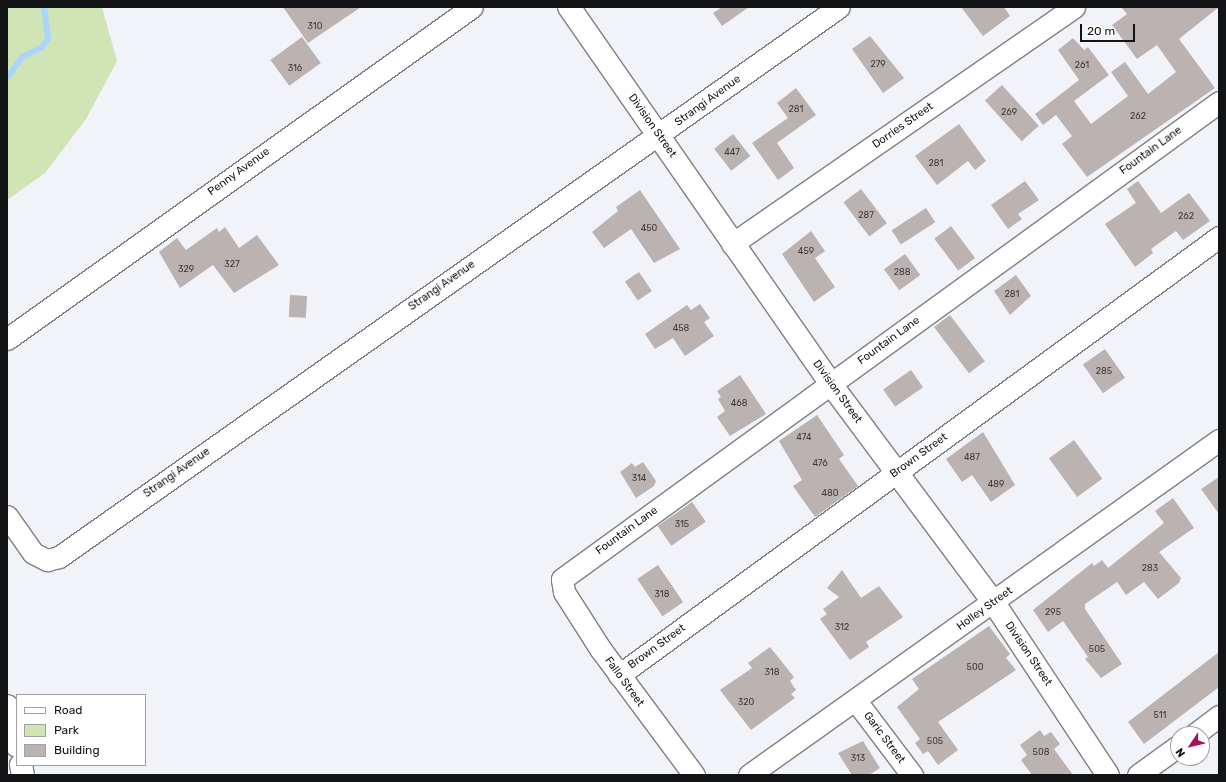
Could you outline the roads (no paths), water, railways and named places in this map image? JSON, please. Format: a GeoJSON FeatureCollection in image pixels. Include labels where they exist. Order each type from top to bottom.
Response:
{"type":"FeatureCollection","features":[{"type":"Feature","properties":{"kind":"main road","name":"Division Street"},"geometry":{"type":"LineString","coordinates":[[569,7],[732,244],[830,383],[994,603],[1108,775]]}},
{"type":"Feature","properties":{"kind":"main road"},"geometry":{"type":"LineString","coordinates":[[7,706],[16,742]]}},
{"type":"Feature","properties":{"kind":"street","name":"Penny Avenue"},"geometry":{"type":"LineString","coordinates":[[7,339],[472,7]]}},
{"type":"Feature","properties":{"kind":"street","name":"Strangi Avenue"},"geometry":{"type":"LineString","coordinates":[[7,516],[33,554],[44,559],[59,557],[659,136],[839,7]]}},
{"type":"Feature","properties":{"kind":"street","name":"Dorries Street"},"geometry":{"type":"LineString","coordinates":[[732,244],[1074,7]]}},
{"type":"Feature","properties":{"kind":"street","name":"Fountain Lane"},"geometry":{"type":"LineString","coordinates":[[562,583],[568,574],[1219,102]]}},
{"type":"Feature","properties":{"kind":"street","name":"Brown Street"},"geometry":{"type":"LineString","coordinates":[[619,675],[1219,237]]}},
{"type":"Feature","properties":{"kind":"street","name":"Holley Street"},"geometry":{"type":"LineString","coordinates":[[749,775],[994,603],[1219,440]]}},
{"type":"Feature","properties":{"kind":"street","name":"Fallo Street"},"geometry":{"type":"LineString","coordinates":[[562,583],[564,592],[619,675],[694,775]]}},
{"type":"Feature","properties":{"kind":"street","name":"Garic Street"},"geometry":{"type":"LineString","coordinates":[[856,701],[912,775]]}},
{"type":"Feature","properties":{"kind":"street"},"geometry":{"type":"LineString","coordinates":[[1206,726],[1219,716]]}},
{"type":"Feature","properties":{"kind":"street"},"geometry":{"type":"LineString","coordinates":[[1138,775],[1170,752]]}},
{"type":"Feature","properties":{"kind":"waterway"},"geometry":{"type":"LineString","coordinates":[[7,78],[22,57],[41,48],[48,39],[44,7]]}}]}
